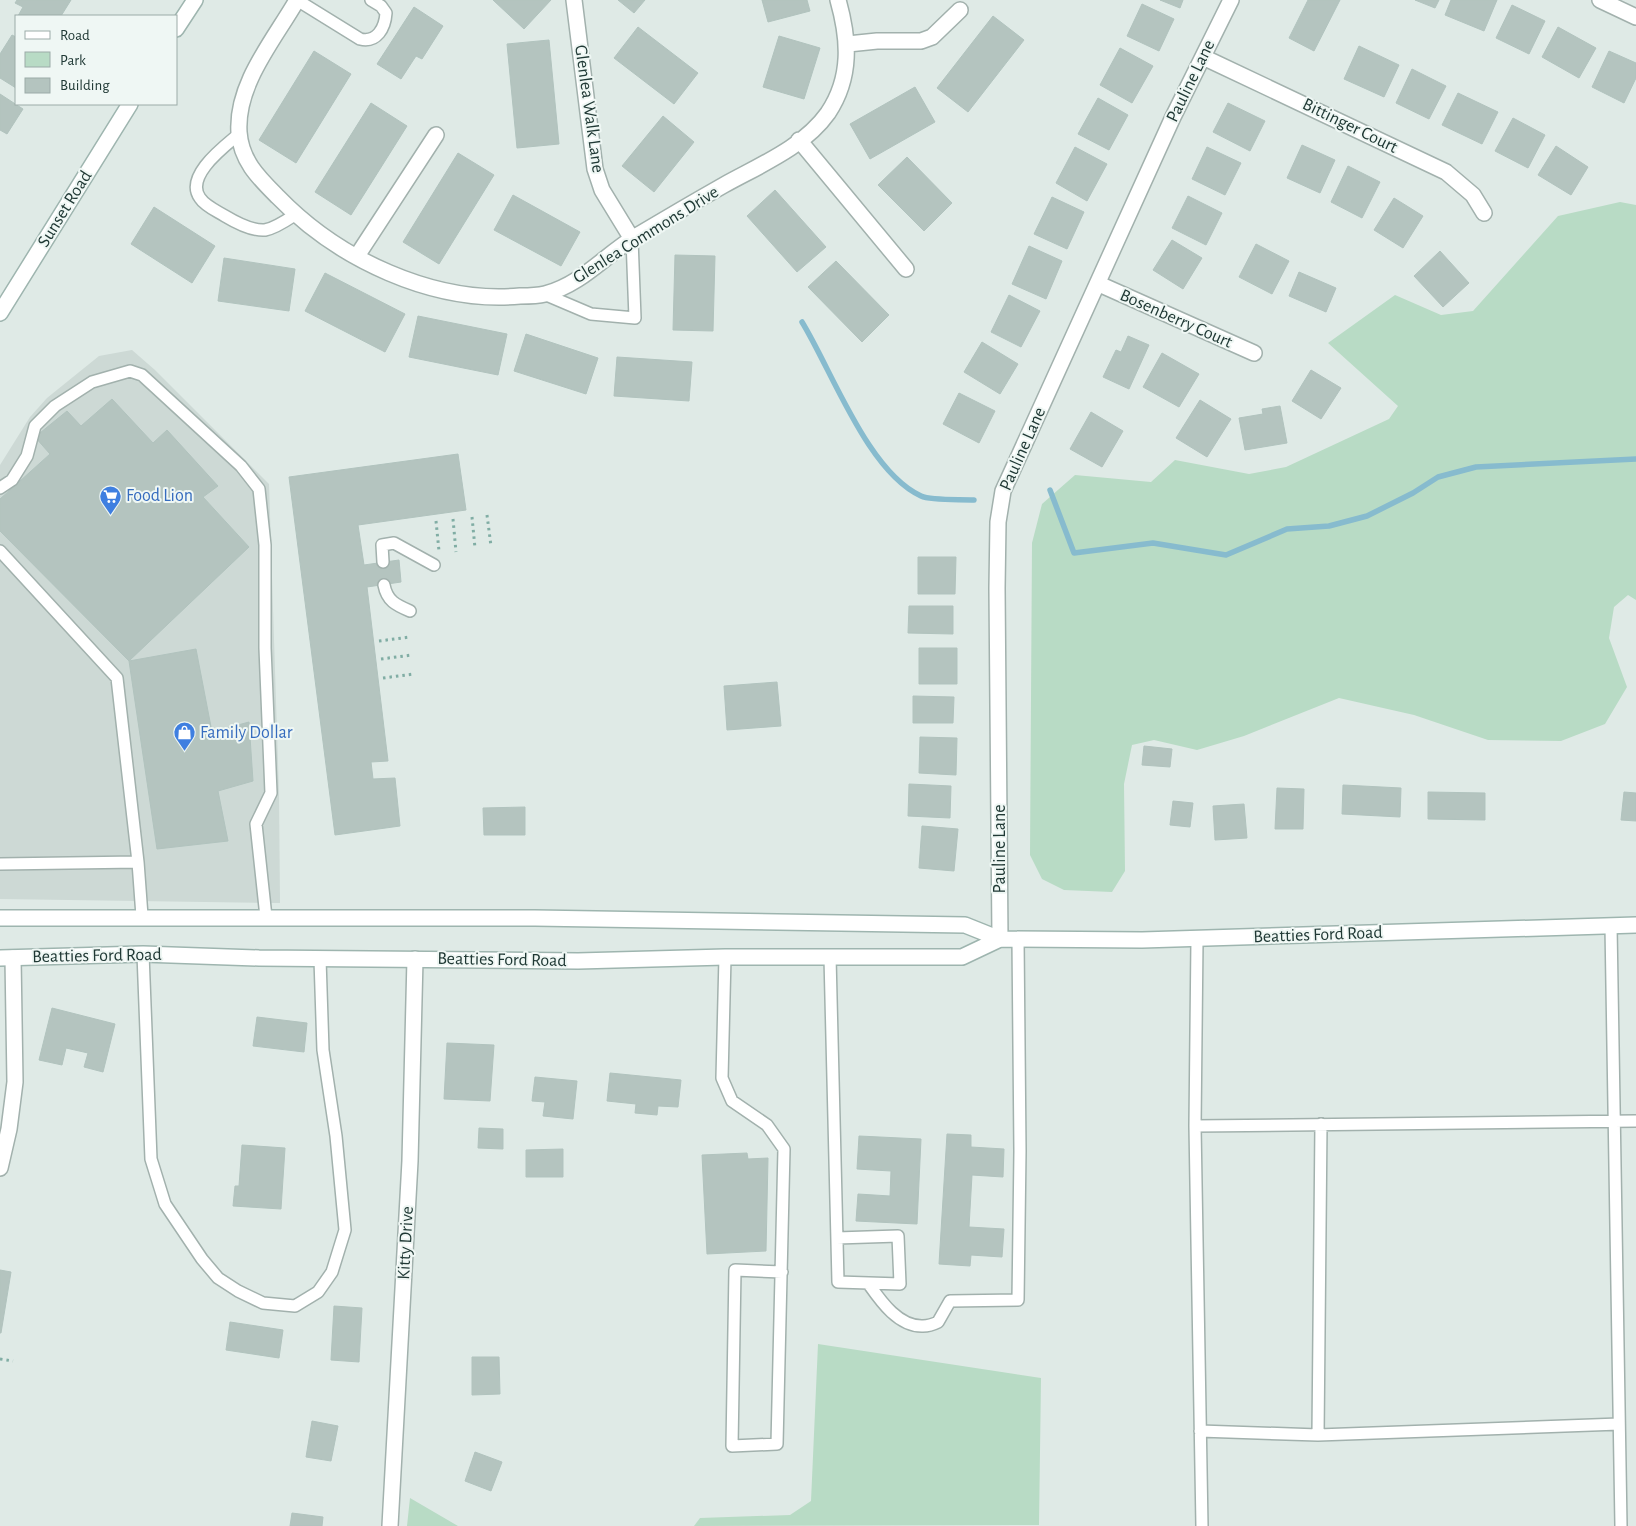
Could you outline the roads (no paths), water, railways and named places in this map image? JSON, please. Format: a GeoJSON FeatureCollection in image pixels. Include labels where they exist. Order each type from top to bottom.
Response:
{"type":"FeatureCollection","features":[{"type":"Feature","properties":{"kind":"street"},"geometry":{"type":"LineString","coordinates":[[178,27],[194,0]]}},
{"type":"Feature","properties":{"kind":"street","name":"Glenlea Commons Drive"},"geometry":{"type":"LineString","coordinates":[[297,0],[249,80],[239,109],[239,134],[245,160],[259,178],[296,214],[323,236],[358,256],[425,285],[470,296],[503,298],[544,294],[583,278],[632,239],[781,154],[812,131],[832,105],[845,68],[848,44],[838,0]]}},
{"type":"Feature","properties":{"kind":"street","name":"Glenlea Walk Lane"},"geometry":{"type":"LineString","coordinates":[[574,0],[595,169],[602,190],[632,239]]}},
{"type":"Feature","properties":{"kind":"street","name":"Pauline Lane"},"geometry":{"type":"LineString","coordinates":[[1000,939],[998,522],[1003,491],[1202,57],[1231,0]]}},
{"type":"Feature","properties":{"kind":"street"},"geometry":{"type":"LineString","coordinates":[[1600,0],[1636,17]]}},
{"type":"Feature","properties":{"kind":"street"},"geometry":{"type":"LineString","coordinates":[[848,44],[877,40],[921,41],[932,37],[960,10]]}},
{"type":"Feature","properties":{"kind":"street","name":"Bittinger Court"},"geometry":{"type":"LineString","coordinates":[[1202,57],[1446,172],[1473,196],[1484,213]]}},
{"type":"Feature","properties":{"kind":"street","name":"Sunset Road"},"geometry":{"type":"LineString","coordinates":[[0,313],[129,105]]}},
{"type":"Feature","properties":{"kind":"street"},"geometry":{"type":"LineString","coordinates":[[358,256],[436,135]]}},
{"type":"Feature","properties":{"kind":"street"},"geometry":{"type":"LineString","coordinates":[[799,140],[906,269]]}},
{"type":"Feature","properties":{"kind":"street","name":"Bosenberry Court"},"geometry":{"type":"LineString","coordinates":[[1098,284],[1254,353]]}},
{"type":"Feature","properties":{"kind":"street","name":"Beatties Ford Road"},"geometry":{"type":"LineString","coordinates":[[0,918],[142,916],[965,925],[1000,939],[1198,940],[1636,924]]}},
{"type":"Feature","properties":{"kind":"street","name":"Beatties Ford Road"},"geometry":{"type":"LineString","coordinates":[[6,958],[143,954],[320,959],[578,961],[725,957],[962,956],[1000,939]]}},
{"type":"Feature","properties":{"kind":"street"},"geometry":{"type":"LineString","coordinates":[[0,1168],[9,1129],[15,1082],[6,958]]}},
{"type":"Feature","properties":{"kind":"street","name":"Kitty Drive"},"geometry":{"type":"LineString","coordinates":[[390,1526],[410,1161],[415,959]]}},
{"type":"Feature","properties":{"kind":"lane"},"geometry":{"type":"LineString","coordinates":[[297,0],[360,39],[366,40],[378,35],[385,24],[386,13],[381,6],[371,0]]}},
{"type":"Feature","properties":{"kind":"lane"},"geometry":{"type":"LineString","coordinates":[[239,134],[216,152],[203,170],[196,189],[199,198],[231,219],[253,228],[264,230],[275,227],[296,214]]}},
{"type":"Feature","properties":{"kind":"lane"},"geometry":{"type":"LineString","coordinates":[[544,294],[592,314],[635,318],[632,239]]}},
{"type":"Feature","properties":{"kind":"lane"},"geometry":{"type":"LineString","coordinates":[[0,488],[12,480],[27,456],[35,426],[55,406],[92,382],[130,371],[142,375],[149,381],[241,466],[259,489],[265,545],[265,648],[271,793],[256,824],[266,917]]}},
{"type":"Feature","properties":{"kind":"lane"},"geometry":{"type":"LineString","coordinates":[[382,562],[382,545],[394,543],[437,563]]}},
{"type":"Feature","properties":{"kind":"lane"},"geometry":{"type":"LineString","coordinates":[[0,551],[117,678],[138,862],[142,916]]}},
{"type":"Feature","properties":{"kind":"lane"},"geometry":{"type":"LineString","coordinates":[[384,585],[386,596],[410,611]]}},
{"type":"Feature","properties":{"kind":"lane"},"geometry":{"type":"LineString","coordinates":[[0,864],[138,862]]}},
{"type":"Feature","properties":{"kind":"lane"},"geometry":{"type":"LineString","coordinates":[[1611,926],[1621,1526]]}},
{"type":"Feature","properties":{"kind":"lane"},"geometry":{"type":"LineString","coordinates":[[868,1283],[885,1307],[905,1321],[922,1326],[938,1322],[950,1301],[1018,1300],[1020,1151],[1018,939]]}},
{"type":"Feature","properties":{"kind":"lane"},"geometry":{"type":"LineString","coordinates":[[1198,940],[1195,1126],[1202,1526]]}},
{"type":"Feature","properties":{"kind":"lane"},"geometry":{"type":"LineString","coordinates":[[143,954],[151,1160],[165,1204],[202,1259],[218,1278],[264,1303],[296,1306],[318,1292],[332,1272],[345,1230],[336,1136],[323,1050],[320,959]]}},
{"type":"Feature","properties":{"kind":"lane"},"geometry":{"type":"LineString","coordinates":[[725,957],[722,1078],[732,1100],[767,1125],[784,1149],[782,1272],[776,1444],[732,1446],[735,1270],[782,1272]]}},
{"type":"Feature","properties":{"kind":"lane"},"geometry":{"type":"LineString","coordinates":[[830,957],[838,1282],[900,1284],[898,1236],[837,1238]]}},
{"type":"Feature","properties":{"kind":"lane"},"geometry":{"type":"LineString","coordinates":[[1195,1126],[1636,1121]]}},
{"type":"Feature","properties":{"kind":"lane"},"geometry":{"type":"LineString","coordinates":[[1318,1435],[1320,1124]]}},
{"type":"Feature","properties":{"kind":"lane"},"geometry":{"type":"LineString","coordinates":[[1200,1430],[1318,1435],[1619,1424]]}},
{"type":"Feature","properties":{"kind":"waterway"},"geometry":{"type":"LineString","coordinates":[[802,322],[853,418],[884,466],[902,484],[926,498],[974,500]]}},
{"type":"Feature","properties":{"kind":"waterway"},"geometry":{"type":"LineString","coordinates":[[1050,490],[1074,553],[1153,543],[1226,555],[1287,529],[1329,526],[1367,516],[1413,493],[1438,477],[1476,467],[1636,459]]}},
{"type":"Feature","properties":{"kind":"place","name":"Food Lion"},"geometry":{"type":"Point","coordinates":[110,515]}},
{"type":"Feature","properties":{"kind":"place","name":"Family Dollar"},"geometry":{"type":"Point","coordinates":[184,752]}}]}
